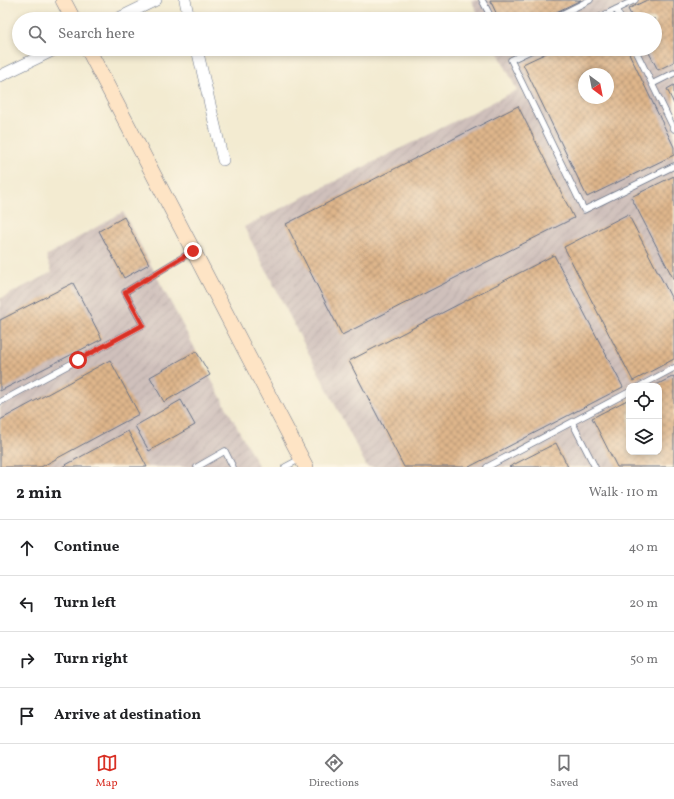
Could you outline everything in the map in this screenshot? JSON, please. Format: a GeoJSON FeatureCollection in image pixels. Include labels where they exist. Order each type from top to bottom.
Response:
{"type":"FeatureCollection","features":[{"type":"Feature","properties":{"kind":"main road"},"geometry":{"type":"LineString","coordinates":[[63,0],[69,12]]}},
{"type":"Feature","properties":{"kind":"main road"},"geometry":{"type":"LineString","coordinates":[[92,56],[304,462]]}},
{"type":"Feature","properties":{"kind":"street"},"geometry":{"type":"LineString","coordinates":[[131,12],[156,0]]}},
{"type":"Feature","properties":{"kind":"street"},"geometry":{"type":"LineString","coordinates":[[185,0],[188,12]]}},
{"type":"Feature","properties":{"kind":"street"},"geometry":{"type":"LineString","coordinates":[[0,76],[41,56]]}},
{"type":"Feature","properties":{"kind":"street"},"geometry":{"type":"LineString","coordinates":[[198,56],[223,160]]}},
{"type":"Feature","properties":{"kind":"lane"},"geometry":{"type":"LineString","coordinates":[[482,0],[488,12]]}},
{"type":"Feature","properties":{"kind":"lane"},"geometry":{"type":"LineString","coordinates":[[566,12],[590,0]]}},
{"type":"Feature","properties":{"kind":"lane"},"geometry":{"type":"LineString","coordinates":[[610,12],[635,0]]}},
{"type":"Feature","properties":{"kind":"lane"},"geometry":{"type":"LineString","coordinates":[[519,56],[511,60],[584,210],[674,166]]}},
{"type":"Feature","properties":{"kind":"lane"},"geometry":{"type":"LineString","coordinates":[[638,56],[674,129]]}},
{"type":"Feature","properties":{"kind":"lane"},"geometry":{"type":"LineString","coordinates":[[652,84],[674,73]]}},
{"type":"Feature","properties":{"kind":"lane"},"geometry":{"type":"LineString","coordinates":[[0,402],[143,325],[125,292],[193,251]]}},
{"type":"Feature","properties":{"kind":"lane"},"geometry":{"type":"LineString","coordinates":[[646,383],[674,368]]}},
{"type":"Feature","properties":{"kind":"lane"},"geometry":{"type":"LineString","coordinates":[[487,467],[626,394]]}},
{"type":"Feature","properties":{"kind":"lane"},"geometry":{"type":"LineString","coordinates":[[572,422],[595,467]]}},
{"type":"Feature","properties":{"kind":"lane"},"geometry":{"type":"LineString","coordinates":[[197,467],[225,451],[233,467]]}},
{"type":"Feature","properties":{"kind":"lane"},"geometry":{"type":"LineString","coordinates":[[285,467],[304,462]]}},
{"type":"Feature","properties":{"kind":"shaded area"},"geometry":{"type":"Polygon","coordinates":[[[471,0],[674,0],[674,176],[631,197],[674,280],[674,467],[367,467],[244,227],[517,90],[500,56],[662,56],[662,12],[477,12],[471,0]]]}},
{"type":"Feature","properties":{"kind":"shaded area"},"geometry":{"type":"Polygon","coordinates":[[[123,212],[259,467],[0,467],[0,299],[52,272],[46,256],[123,212]]]}},
{"type":"Feature","properties":{"kind":"building"},"geometry":{"type":"Polygon","coordinates":[[[490,0],[581,0],[556,12],[496,12],[490,0]]]}},
{"type":"Feature","properties":{"kind":"building"},"geometry":{"type":"Polygon","coordinates":[[[647,0],[674,0],[674,62],[658,70],[651,56],[662,56],[662,12],[630,12],[628,9],[647,0]]]}},
{"type":"Feature","properties":{"kind":"building"},"geometry":{"type":"Polygon","coordinates":[[[540,56],[630,56],[674,147],[674,155],[587,197],[523,64],[540,56]]]}},
{"type":"Feature","properties":{"kind":"building"},"geometry":{"type":"Polygon","coordinates":[[[674,85],[674,104],[667,89],[674,85]]]}},
{"type":"Feature","properties":{"kind":"building"},"geometry":{"type":"Polygon","coordinates":[[[518,106],[574,218],[342,335],[286,224],[518,106]]]}},
{"type":"Feature","properties":{"kind":"building"},"geometry":{"type":"Polygon","coordinates":[[[674,176],[674,280],[631,197],[674,176]]]}},
{"type":"Feature","properties":{"kind":"building"},"geometry":{"type":"Polygon","coordinates":[[[628,214],[674,303],[674,359],[633,381],[564,247],[628,214]]]}},
{"type":"Feature","properties":{"kind":"building"},"geometry":{"type":"Polygon","coordinates":[[[124,217],[149,264],[124,278],[99,231],[124,217]]]}},
{"type":"Feature","properties":{"kind":"building"},"geometry":{"type":"Polygon","coordinates":[[[554,255],[623,387],[469,467],[404,467],[349,361],[554,255]]]}},
{"type":"Feature","properties":{"kind":"building"},"geometry":{"type":"Polygon","coordinates":[[[73,283],[102,339],[0,391],[0,320],[73,283]]]}},
{"type":"Feature","properties":{"kind":"building"},"geometry":{"type":"Polygon","coordinates":[[[196,351],[210,375],[164,402],[150,377],[196,351]]]}},
{"type":"Feature","properties":{"kind":"building"},"geometry":{"type":"Polygon","coordinates":[[[110,360],[139,414],[41,467],[0,467],[0,420],[110,360]]]}},
{"type":"Feature","properties":{"kind":"building"},"geometry":{"type":"Polygon","coordinates":[[[674,376],[674,467],[617,467],[592,418],[626,401],[626,455],[662,455],[662,383],[660,383],[674,376]]]}},
{"type":"Feature","properties":{"kind":"building"},"geometry":{"type":"Polygon","coordinates":[[[181,400],[195,425],[149,451],[135,426],[181,400]]]}},
{"type":"Feature","properties":{"kind":"building"},"geometry":{"type":"Polygon","coordinates":[[[128,431],[147,467],[62,467],[128,431]]]}},
{"type":"Feature","properties":{"kind":"building"},"geometry":{"type":"Polygon","coordinates":[[[556,443],[568,467],[509,467],[556,443]]]}},
{"type":"Feature","properties":{"kind":"route"},"geometry":{"type":"LineString","coordinates":[[78,360],[143,325],[125,292],[193,251]]}}]}
